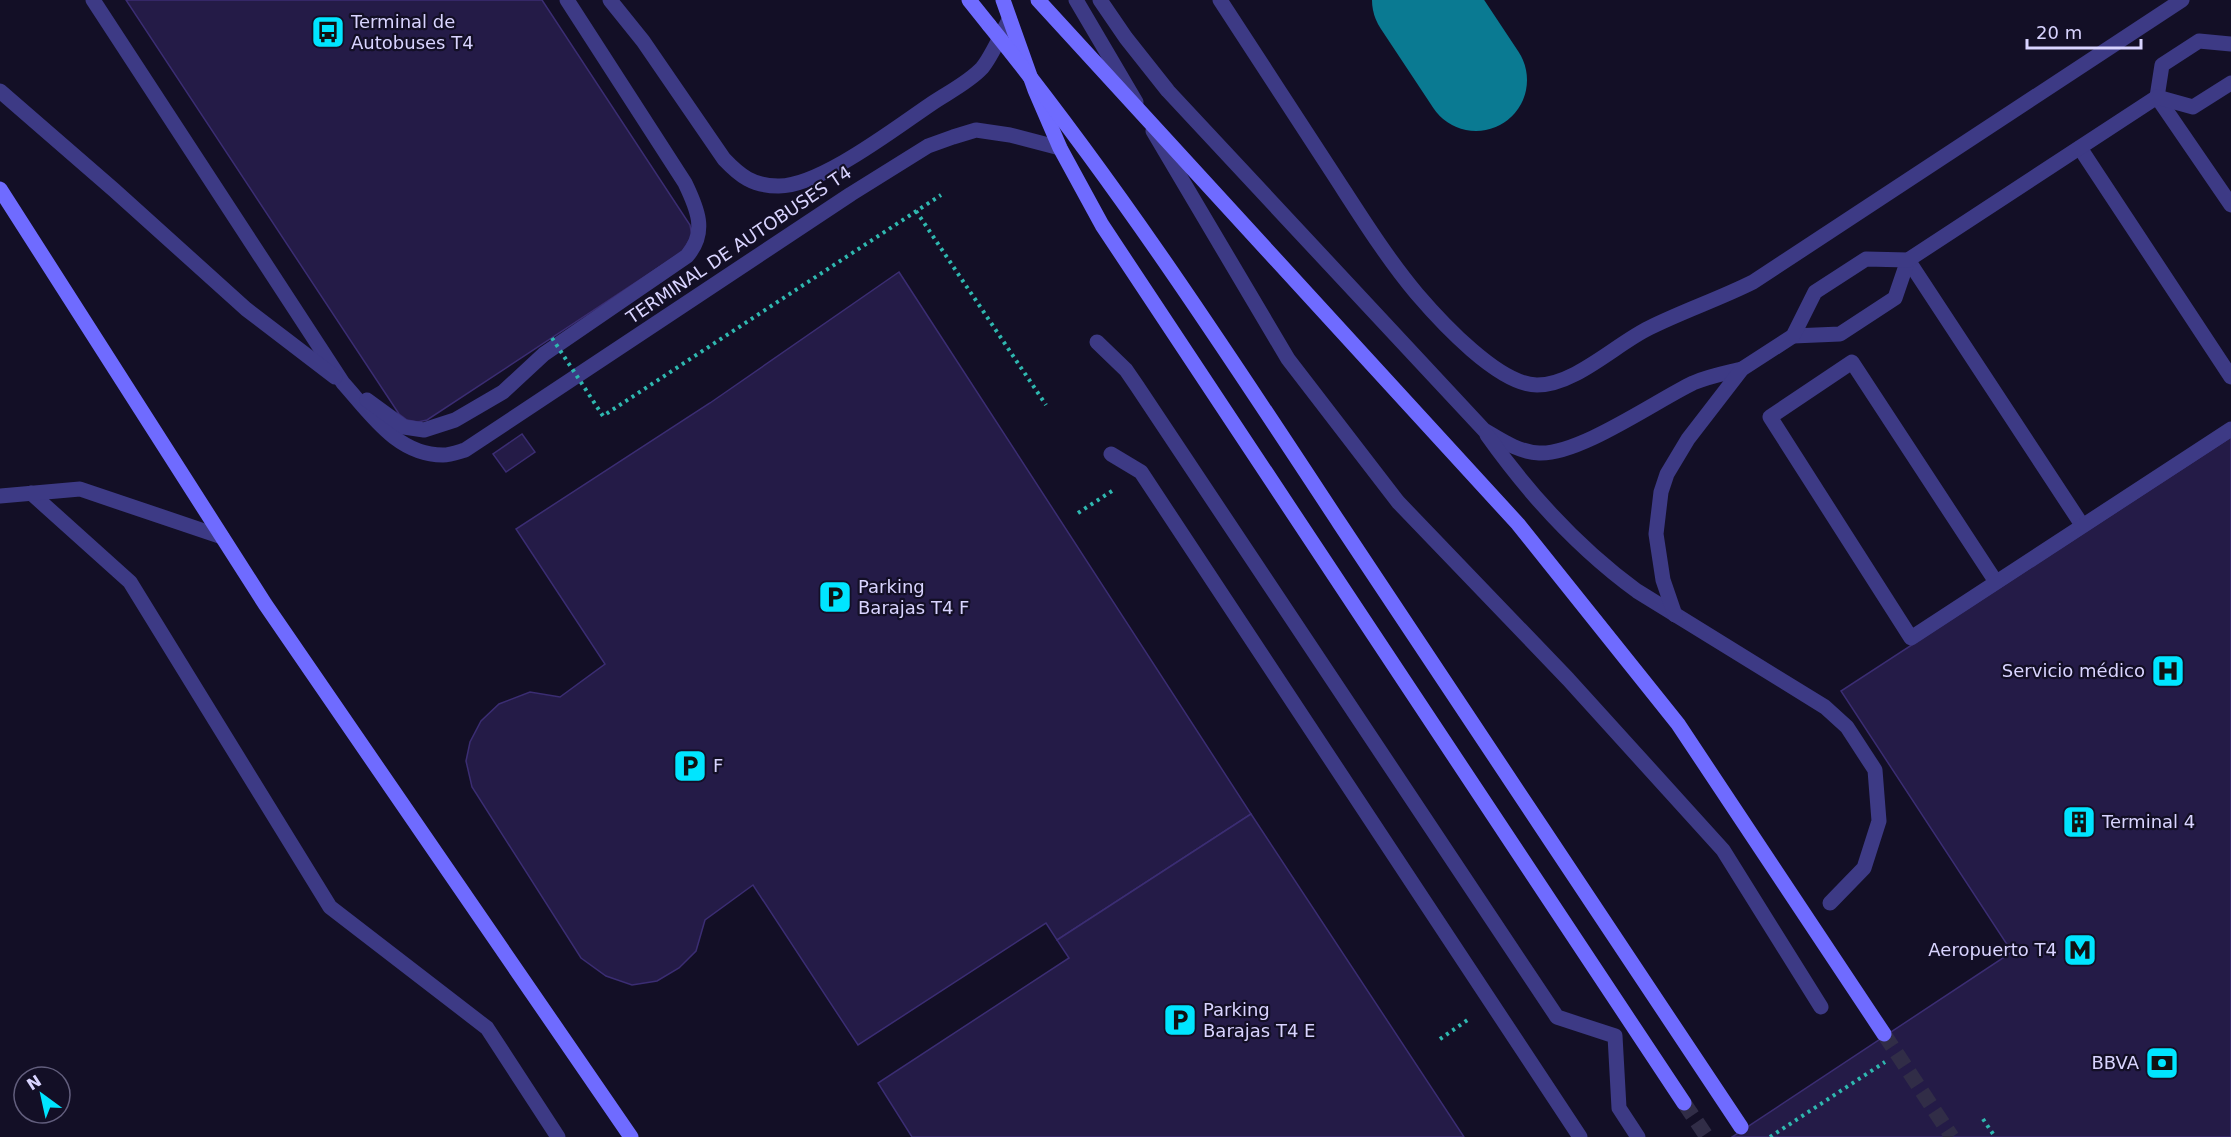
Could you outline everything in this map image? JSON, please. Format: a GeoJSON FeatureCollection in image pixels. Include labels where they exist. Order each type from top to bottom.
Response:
{"type":"FeatureCollection","features":[{"type":"Feature","properties":{"kind":"street","name":"TERMINAL DE AUTOBUSES T4"},"geometry":{"type":"LineString","coordinates":[[93,0],[343,383],[391,437],[418,452],[444,455],[465,450],[851,194],[928,147],[952,136],[976,130],[1010,135],[1060,147]]}},
{"type":"Feature","properties":{"kind":"street","name":"TERMINAL DE AUTOBUSES T4"},"geometry":{"type":"LineString","coordinates":[[0,91],[246,309],[404,427],[424,430],[455,420],[503,392],[544,354],[687,256],[695,248],[700,226],[699,216],[685,183],[567,0]]}},
{"type":"Feature","properties":{"kind":"street","name":"TERMINAL DE AUTOBUSES T4"},"geometry":{"type":"LineString","coordinates":[[610,0],[643,41],[724,159],[739,175],[756,184],[779,187],[800,183],[857,154],[982,68],[1009,20]]}},
{"type":"Feature","properties":{"kind":"street"},"geometry":{"type":"LineString","coordinates":[[969,0],[1052,104],[1197,307],[1741,1127]]}},
{"type":"Feature","properties":{"kind":"street"},"geometry":{"type":"LineString","coordinates":[[1003,0],[1035,90],[1060,147],[1102,225],[1684,1103]]}},
{"type":"Feature","properties":{"kind":"street"},"geometry":{"type":"LineString","coordinates":[[1038,0],[1518,524],[1678,724],[1884,1034]]}},
{"type":"Feature","properties":{"kind":"street"},"geometry":{"type":"LineString","coordinates":[[1076,0],[1288,359],[1398,502],[1568,679],[1724,850],[1821,1007]]}},
{"type":"Feature","properties":{"kind":"street"},"geometry":{"type":"LineString","coordinates":[[1100,0],[1132,48],[1168,91],[1484,430],[1519,477],[1577,542],[1615,575],[1675,615],[1825,707],[1847,727],[1875,770],[1879,821],[1864,868],[1830,903]]}},
{"type":"Feature","properties":{"kind":"street"},"geometry":{"type":"LineString","coordinates":[[1220,0],[1355,207],[1418,296],[1489,364],[1523,384],[1539,385],[1554,382],[1572,374],[1647,328],[1753,282],[2182,0]]}},
{"type":"Feature","properties":{"kind":"street"},"geometry":{"type":"LineString","coordinates":[[2231,44],[2199,41],[2162,65],[2157,97],[2231,205]]}},
{"type":"Feature","properties":{"kind":"street"},"geometry":{"type":"LineString","coordinates":[[1793,336],[1815,292],[1866,259],[1908,260],[2157,97],[2193,107],[2231,83]]}},
{"type":"Feature","properties":{"kind":"street"},"geometry":{"type":"LineString","coordinates":[[2080,147],[2231,377]]}},
{"type":"Feature","properties":{"kind":"street"},"geometry":{"type":"LineString","coordinates":[[0,189],[265,604],[631,1137]]}},
{"type":"Feature","properties":{"kind":"street"},"geometry":{"type":"LineString","coordinates":[[1484,430],[1520,450],[1539,453],[1557,451],[1599,434],[1695,382],[1742,369],[1793,336],[1840,334],[1895,298],[1908,260]]}},
{"type":"Feature","properties":{"kind":"street"},"geometry":{"type":"LineString","coordinates":[[1908,260],[2082,525]]}},
{"type":"Feature","properties":{"kind":"street"},"geometry":{"type":"LineString","coordinates":[[1097,342],[1126,370],[1137,386],[1557,1017],[1615,1036],[1619,1108],[1638,1137]]}},
{"type":"Feature","properties":{"kind":"street"},"geometry":{"type":"LineString","coordinates":[[1996,582],[1852,363],[1770,417],[1911,638],[2231,429]]}},
{"type":"Feature","properties":{"kind":"street"},"geometry":{"type":"LineString","coordinates":[[1675,615],[1658,558],[1656,534],[1661,492],[1668,474],[1688,439],[1742,369]]}},
{"type":"Feature","properties":{"kind":"street"},"geometry":{"type":"LineString","coordinates":[[1111,454],[1141,472],[1580,1137]]}},
{"type":"Feature","properties":{"kind":"street"},"geometry":{"type":"LineString","coordinates":[[0,496],[80,489],[222,537]]}},
{"type":"Feature","properties":{"kind":"street"},"geometry":{"type":"LineString","coordinates":[[31,493],[130,582],[330,907],[487,1028],[558,1137]]}},
{"type":"Feature","properties":{"kind":"path"},"geometry":{"type":"LineString","coordinates":[[552,338],[603,416],[941,195]]}},
{"type":"Feature","properties":{"kind":"path"},"geometry":{"type":"LineString","coordinates":[[916,211],[1046,405]]}},
{"type":"Feature","properties":{"kind":"path"},"geometry":{"type":"LineString","coordinates":[[1078,513],[1141,472]]}},
{"type":"Feature","properties":{"kind":"path"},"geometry":{"type":"LineString","coordinates":[[1440,1039],[1492,1004]]}},
{"type":"Feature","properties":{"kind":"path"},"geometry":{"type":"LineString","coordinates":[[1770,1137],[1888,1060]]}},
{"type":"Feature","properties":{"kind":"path"},"geometry":{"type":"LineString","coordinates":[[1983,1119],[1995,1137]]}},
{"type":"Feature","properties":{"kind":"building"},"geometry":{"type":"Polygon","coordinates":[[[126,0],[542,0],[690,225],[692,236],[682,252],[427,420],[418,422],[407,420],[399,414],[126,0]]]}},
{"type":"Feature","properties":{"kind":"building","name":"Parking Barajas T4 F"},"geometry":{"type":"Polygon","coordinates":[[[899,272],[1251,814],[1057,940],[1046,923],[858,1045],[753,885],[705,920],[696,951],[679,968],[657,981],[632,985],[606,976],[581,958],[472,787],[466,761],[470,742],[481,721],[499,704],[530,692],[560,697],[605,664],[516,529],[710,403],[899,272]]]}},
{"type":"Feature","properties":{"kind":"building"},"geometry":{"type":"Polygon","coordinates":[[[522,434],[535,452],[506,472],[493,454],[522,434]]]}},
{"type":"Feature","properties":{"kind":"building","name":"Terminal 4"},"geometry":{"type":"Polygon","coordinates":[[[2231,437],[2231,1137],[1732,1137],[2012,952],[1841,691],[2231,437]]]}},
{"type":"Feature","properties":{"kind":"building","name":"Parking Barajas T4 E"},"geometry":{"type":"Polygon","coordinates":[[[1251,814],[1464,1137],[912,1137],[878,1083],[1069,958],[1057,940],[1251,814]]]}},
{"type":"Feature","properties":{"kind":"taxiway"},"geometry":{"type":"LineString","coordinates":[[1423,0],[1476,80]]}},
{"type":"Feature","properties":{"kind":"tunnel"},"geometry":{"type":"LineString","coordinates":[[1884,1034],[1952,1137]]}},
{"type":"Feature","properties":{"kind":"tunnel"},"geometry":{"type":"LineString","coordinates":[[1684,1103],[1707,1137]]}},
{"type":"Feature","properties":{"kind":"place","name":"Terminal de Autobuses T4"},"geometry":{"type":"Point","coordinates":[328,32]}},
{"type":"Feature","properties":{"kind":"place","name":"Parking Barajas T4 F"},"geometry":{"type":"Point","coordinates":[835,597]}},
{"type":"Feature","properties":{"kind":"place","name":"Servicio médico"},"geometry":{"type":"Point","coordinates":[2168,671]}},
{"type":"Feature","properties":{"kind":"place","name":"F"},"geometry":{"type":"Point","coordinates":[690,766]}},
{"type":"Feature","properties":{"kind":"place","name":"Terminal 4"},"geometry":{"type":"Point","coordinates":[2079,822]}},
{"type":"Feature","properties":{"kind":"place","name":"Aeropuerto T4"},"geometry":{"type":"Point","coordinates":[2080,950]}},
{"type":"Feature","properties":{"kind":"place","name":"Parking Barajas T4 E"},"geometry":{"type":"Point","coordinates":[1180,1020]}},
{"type":"Feature","properties":{"kind":"place","name":"BBVA"},"geometry":{"type":"Point","coordinates":[2162,1063]}}]}
